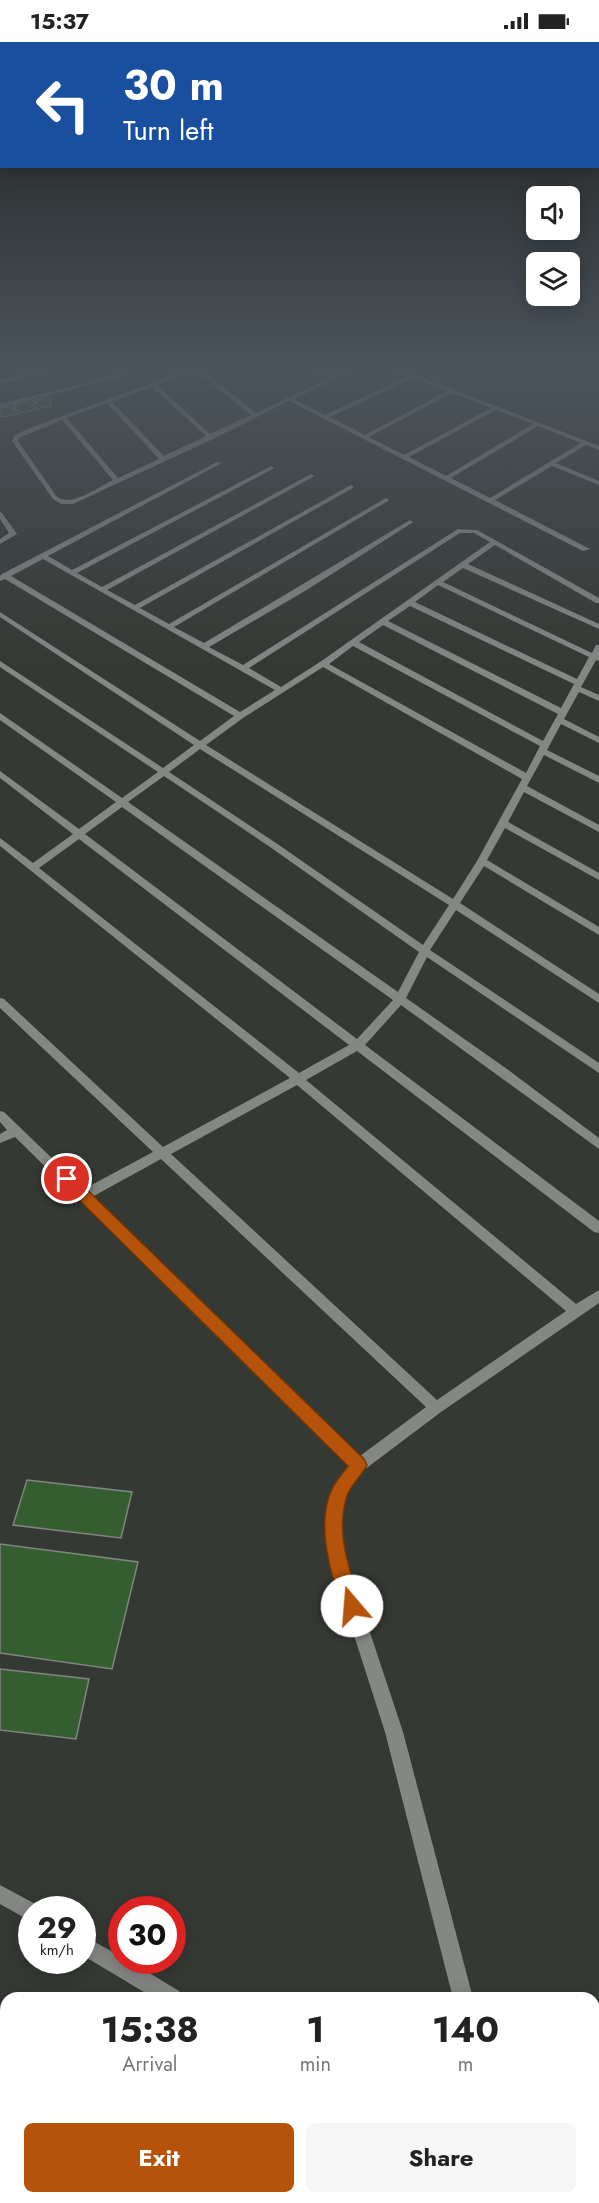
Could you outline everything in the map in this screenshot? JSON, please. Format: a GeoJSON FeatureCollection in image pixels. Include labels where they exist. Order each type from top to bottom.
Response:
{"type":"FeatureCollection","features":[{"type":"Feature","properties":{"kind":"street"},"geometry":{"type":"LineString","coordinates":[[32,465],[55,498],[61,502],[73,502],[153,465]]}},
{"type":"Feature","properties":{"kind":"street"},"geometry":{"type":"LineString","coordinates":[[103,465],[117,481]]}},
{"type":"Feature","properties":{"kind":"street"},"geometry":{"type":"LineString","coordinates":[[3,578],[215,465]]}},
{"type":"Feature","properties":{"kind":"street"},"geometry":{"type":"LineString","coordinates":[[420,465],[586,549]]}},
{"type":"Feature","properties":{"kind":"street"},"geometry":{"type":"LineString","coordinates":[[447,478],[469,465]]}},
{"type":"Feature","properties":{"kind":"street"},"geometry":{"type":"LineString","coordinates":[[491,501],[547,465]]}},
{"type":"Feature","properties":{"kind":"street"},"geometry":{"type":"LineString","coordinates":[[555,465],[599,483]]}},
{"type":"Feature","properties":{"kind":"street"},"geometry":{"type":"LineString","coordinates":[[73,572],[271,468]]}},
{"type":"Feature","properties":{"kind":"street"},"geometry":{"type":"LineString","coordinates":[[104,589],[311,476]]}},
{"type":"Feature","properties":{"kind":"street"},"geometry":{"type":"LineString","coordinates":[[135,608],[351,487]]}},
{"type":"Feature","properties":{"kind":"street"},"geometry":{"type":"LineString","coordinates":[[169,627],[386,500]]}},
{"type":"Feature","properties":{"kind":"street"},"geometry":{"type":"LineString","coordinates":[[0,514],[13,534],[0,542]]}},
{"type":"Feature","properties":{"kind":"street"},"geometry":{"type":"LineString","coordinates":[[203,647],[410,522]]}},
{"type":"Feature","properties":{"kind":"street"},"geometry":{"type":"LineString","coordinates":[[242,669],[458,531],[475,531],[599,601]]}},
{"type":"Feature","properties":{"kind":"street"},"geometry":{"type":"LineString","coordinates":[[34,867],[240,716],[323,664],[493,543]]}},
{"type":"Feature","properties":{"kind":"street"},"geometry":{"type":"LineString","coordinates":[[42,556],[281,690]]}},
{"type":"Feature","properties":{"kind":"street"},"geometry":{"type":"LineString","coordinates":[[461,564],[599,627]]}},
{"type":"Feature","properties":{"kind":"street"},"geometry":{"type":"LineString","coordinates":[[3,578],[240,716]]}},
{"type":"Feature","properties":{"kind":"street"},"geometry":{"type":"LineString","coordinates":[[84,1195],[298,1080],[356,1046],[368,1036],[399,1000],[425,950],[504,823],[560,716],[597,655],[437,582]]}},
{"type":"Feature","properties":{"kind":"street"},"geometry":{"type":"LineString","coordinates":[[408,602],[599,698]]}},
{"type":"Feature","properties":{"kind":"street"},"geometry":{"type":"LineString","coordinates":[[0,614],[200,745],[454,904],[599,999]]}},
{"type":"Feature","properties":{"kind":"street"},"geometry":{"type":"LineString","coordinates":[[381,621],[560,716],[599,740]]}},
{"type":"Feature","properties":{"kind":"street"},"geometry":{"type":"LineString","coordinates":[[352,642],[599,780]]}},
{"type":"Feature","properties":{"kind":"street"},"geometry":{"type":"LineString","coordinates":[[0,663],[599,1069]]}},
{"type":"Feature","properties":{"kind":"street"},"geometry":{"type":"LineString","coordinates":[[323,664],[526,783],[599,829]]}},
{"type":"Feature","properties":{"kind":"street"},"geometry":{"type":"LineString","coordinates":[[0,716],[503,1072],[599,1144]]}},
{"type":"Feature","properties":{"kind":"street"},"geometry":{"type":"LineString","coordinates":[[0,774],[599,1228]]}},
{"type":"Feature","properties":{"kind":"street"},"geometry":{"type":"LineString","coordinates":[[504,823],[599,877]]}},
{"type":"Feature","properties":{"kind":"street"},"geometry":{"type":"LineString","coordinates":[[0,841],[298,1080],[576,1312]]}},
{"type":"Feature","properties":{"kind":"street"},"geometry":{"type":"LineString","coordinates":[[482,861],[599,932]]}},
{"type":"Feature","properties":{"kind":"street"},"geometry":{"type":"LineString","coordinates":[[0,1002],[436,1408]]}},
{"type":"Feature","properties":{"kind":"street"},"geometry":{"type":"LineString","coordinates":[[0,1115],[358,1465]]}},
{"type":"Feature","properties":{"kind":"street"},"geometry":{"type":"LineString","coordinates":[[0,1139],[15,1131]]}},
{"type":"Feature","properties":{"kind":"street"},"geometry":{"type":"LineString","coordinates":[[461,1992],[394,1732],[335,1551],[334,1521],[339,1492],[358,1465],[436,1408],[599,1296]]}},
{"type":"Feature","properties":{"kind":"street"},"geometry":{"type":"LineString","coordinates":[[0,1894],[18,1905]]}},
{"type":"Feature","properties":{"kind":"street"},"geometry":{"type":"LineString","coordinates":[[96,1952],[162,1992]]}},
{"type":"Feature","properties":{"kind":"building"},"geometry":{"type":"Polygon","coordinates":[[[27,1480],[132,1492],[121,1538],[13,1525],[27,1480]]]}},
{"type":"Feature","properties":{"kind":"building"},"geometry":{"type":"Polygon","coordinates":[[[0,1544],[138,1562],[112,1669],[0,1653],[0,1544]]]}},
{"type":"Feature","properties":{"kind":"building"},"geometry":{"type":"Polygon","coordinates":[[[0,1669],[89,1679],[76,1739],[0,1730],[0,1669]]]}},
{"type":"Feature","properties":{"kind":"route"},"geometry":{"type":"LineString","coordinates":[[67,1179],[358,1465],[339,1492],[334,1521],[335,1551],[352,1606]]}}]}
